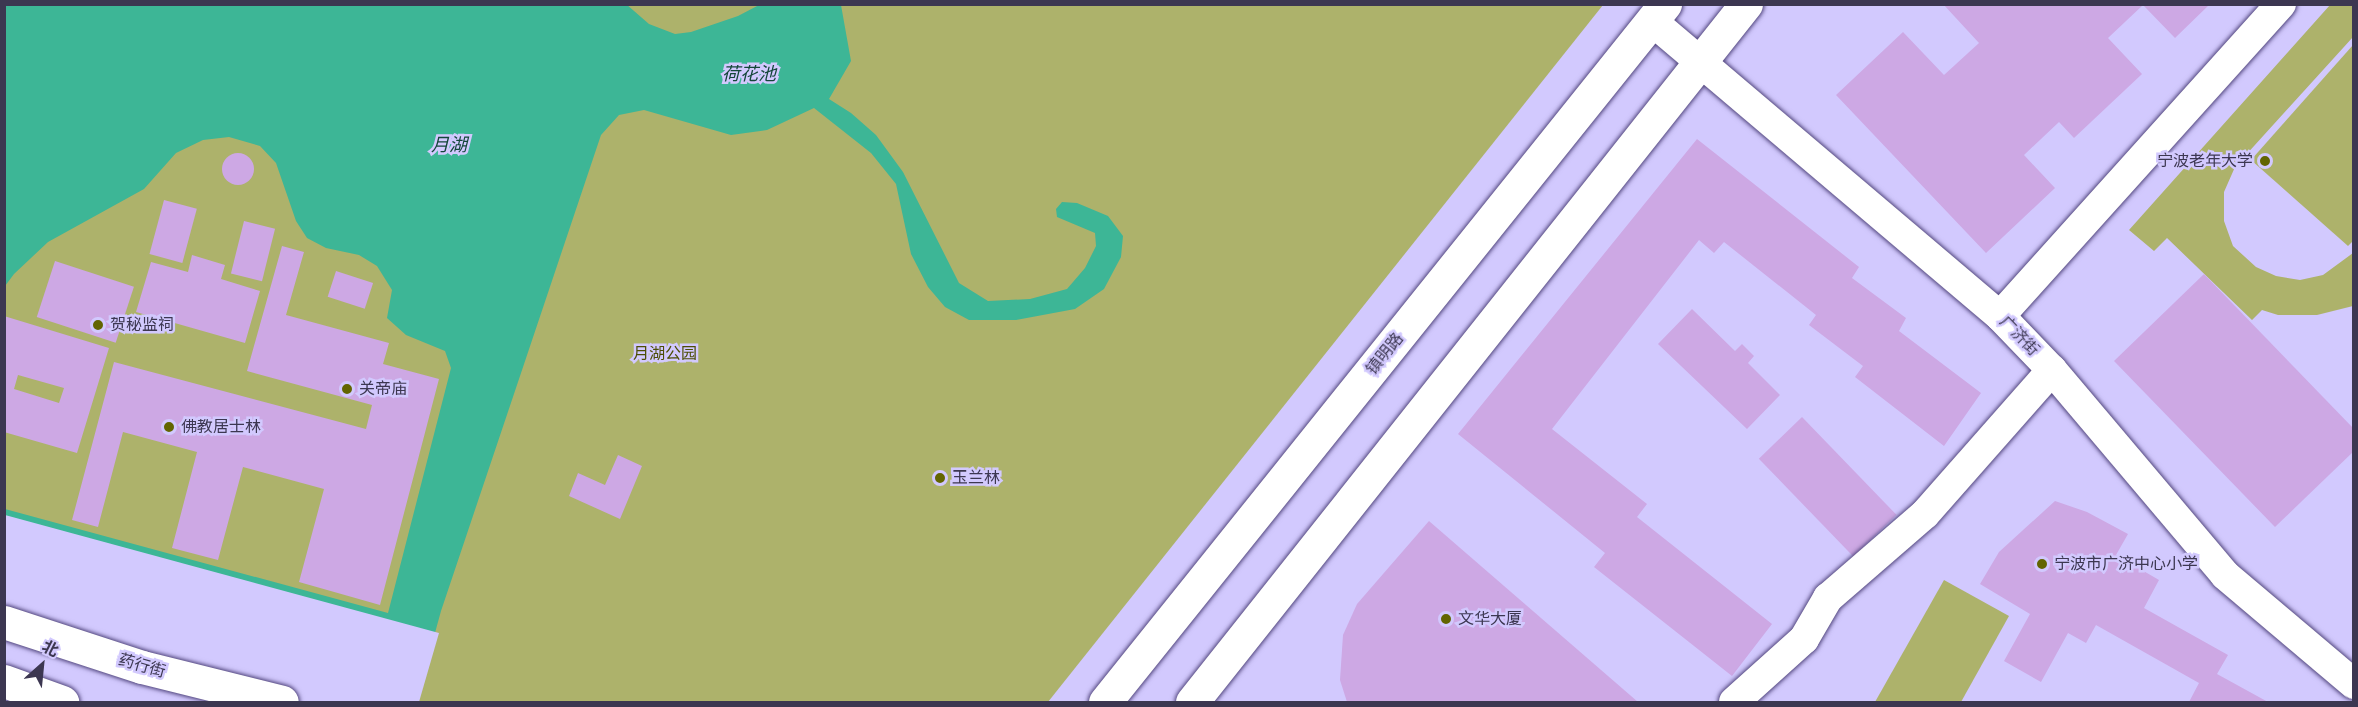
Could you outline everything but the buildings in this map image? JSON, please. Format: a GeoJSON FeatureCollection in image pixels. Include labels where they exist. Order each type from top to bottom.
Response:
{"type":"FeatureCollection","features":[{"type":"Feature","properties":{"kind":"main road"},"geometry":{"type":"LineString","coordinates":[[1192,702],[1746,4]]}},
{"type":"Feature","properties":{"kind":"main road","name":"镇明路"},"geometry":{"type":"LineString","coordinates":[[1105,702],[1658,13]]}},
{"type":"Feature","properties":{"kind":"main road","name":"药行街"},"geometry":{"type":"LineString","coordinates":[[4,622],[142,667],[282,702]]}},
{"type":"Feature","properties":{"kind":"main road"},"geometry":{"type":"LineString","coordinates":[[4,681],[62,702]]}},
{"type":"Feature","properties":{"kind":"street"},"geometry":{"type":"LineString","coordinates":[[2000,316],[2281,4]]}},
{"type":"Feature","properties":{"kind":"street","name":"广济街"},"geometry":{"type":"LineString","coordinates":[[1658,13],[1701,60],[2000,316],[2052,370],[2225,575],[2354,684]]}},
{"type":"Feature","properties":{"kind":"street"},"geometry":{"type":"LineString","coordinates":[[1734,702],[1804,639],[1828,598],[1925,514],[2052,370]]}},
{"type":"Feature","properties":{"kind":"green space","name":"月湖公园"},"geometry":{"type":"Polygon","coordinates":[[[4,5],[1603,5],[1048,702],[5,702],[4,5]]]}},
{"type":"Feature","properties":{"kind":"green space"},"geometry":{"type":"Polygon","coordinates":[[[2330,5],[2353,5],[2353,37],[2235,167],[2224,192],[2224,221],[2233,246],[2256,267],[2276,276],[2300,280],[2323,275],[2353,253],[2353,306],[2317,315],[2278,315],[2262,310],[2252,320],[2167,238],[2154,251],[2129,230],[2330,5]]]}},
{"type":"Feature","properties":{"kind":"green space"},"geometry":{"type":"Polygon","coordinates":[[[2353,45],[2354,240],[2348,246],[2251,160],[2353,45]]]}},
{"type":"Feature","properties":{"kind":"green space"},"geometry":{"type":"Polygon","coordinates":[[[1944,580],[2009,616],[1961,702],[1875,702],[1944,580]]]}},
{"type":"Feature","properties":{"kind":"water","name":"月湖"},"geometry":{"type":"Polygon","coordinates":[[[5,4],[626,4],[649,24],[675,34],[691,32],[738,16],[759,5],[841,5],[851,61],[829,99],[851,113],[876,135],[903,172],[959,283],[988,301],[1030,299],[1067,289],[1085,268],[1096,246],[1095,233],[1057,217],[1056,209],[1062,202],[1077,203],[1108,216],[1123,236],[1121,257],[1104,289],[1075,309],[1016,320],[969,320],[945,307],[928,287],[911,254],[896,184],[871,153],[814,108],[767,130],[731,135],[644,110],[619,115],[601,135],[441,611],[416,702],[5,702],[5,509],[388,613],[451,368],[445,351],[406,335],[387,318],[392,290],[377,266],[359,255],[326,248],[307,238],[296,221],[276,163],[260,146],[229,137],[203,140],[176,153],[144,189],[48,242],[14,274],[5,286],[5,4]]]}},
{"type":"Feature","properties":{"kind":"pier"},"geometry":{"type":"Polygon","coordinates":[[[5,515],[439,633],[419,702],[4,702],[5,515]]]}},
{"type":"Feature","properties":{"kind":"place","name":"宁波老年大学"},"geometry":{"type":"Point","coordinates":[2265,161]}},
{"type":"Feature","properties":{"kind":"place","name":"贺秘监祠"},"geometry":{"type":"Point","coordinates":[98,325]}},
{"type":"Feature","properties":{"kind":"place","name":"关帝庙"},"geometry":{"type":"Point","coordinates":[347,389]}},
{"type":"Feature","properties":{"kind":"place","name":"佛教居士林"},"geometry":{"type":"Point","coordinates":[169,427]}},
{"type":"Feature","properties":{"kind":"place","name":"玉兰林"},"geometry":{"type":"Point","coordinates":[940,478]}},
{"type":"Feature","properties":{"kind":"place","name":"宁波市广济中心小学"},"geometry":{"type":"Point","coordinates":[2042,564]}},
{"type":"Feature","properties":{"kind":"place","name":"文华大厦"},"geometry":{"type":"Point","coordinates":[1446,619]}},
{"type":"Feature","properties":{"kind":"water label","name":"荷花池"},"geometry":{"type":"Point","coordinates":[749,74]}}]}
